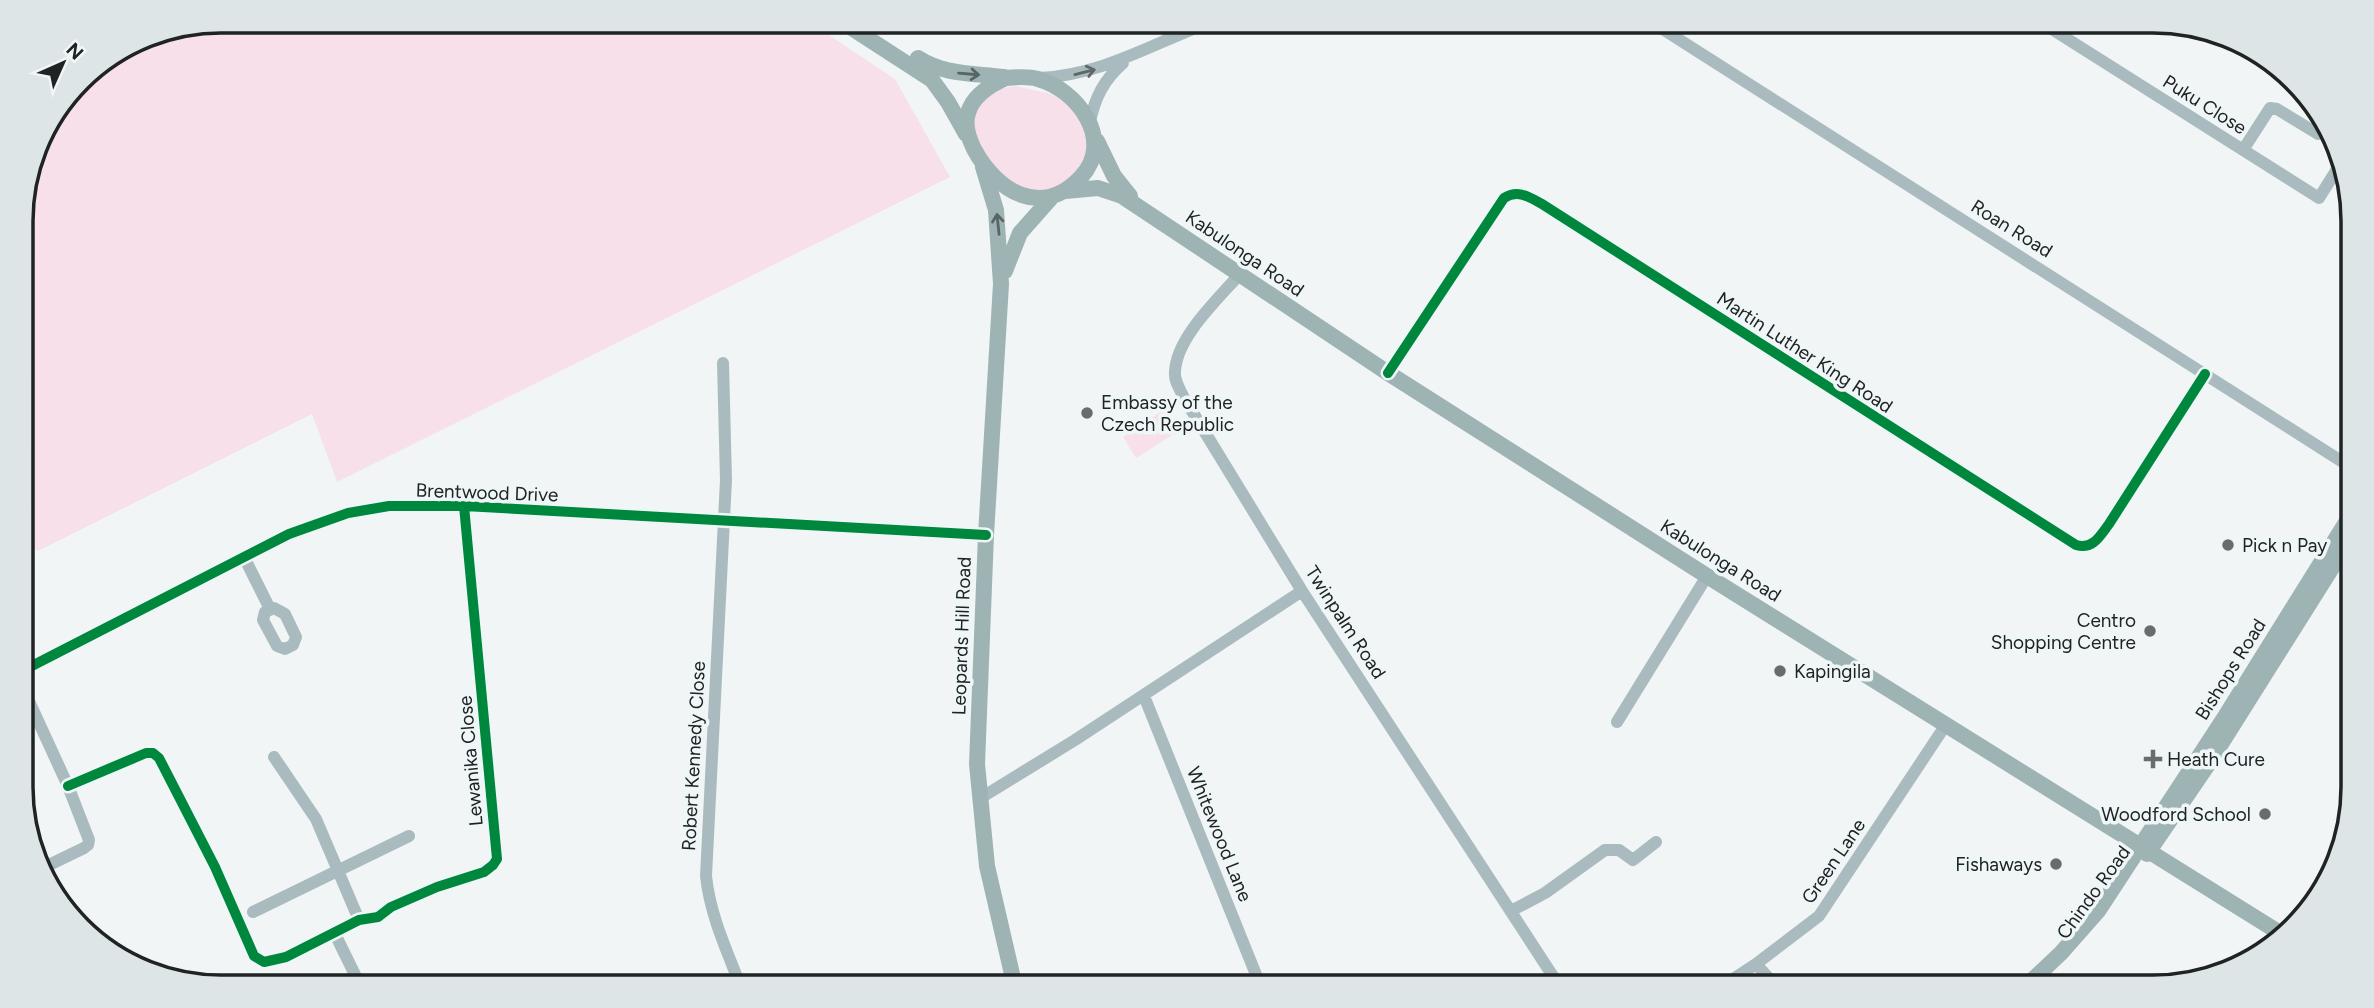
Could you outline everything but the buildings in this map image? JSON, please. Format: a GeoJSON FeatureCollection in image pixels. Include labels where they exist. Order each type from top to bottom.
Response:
{"type":"FeatureCollection","features":[{"type":"Feature","properties":{"kind":"main road"},"geometry":{"type":"LineString","coordinates":[[861,34],[932,80],[948,102],[983,167],[997,181],[1017,194],[1031,198],[1058,194],[1077,182],[1091,164],[1095,152],[1093,129],[1074,100],[1060,89],[1037,78],[1006,78],[932,68],[879,34]]}},
{"type":"Feature","properties":{"kind":"main road"},"geometry":{"type":"LineString","coordinates":[[969,138],[968,114],[971,106],[982,91],[1006,78]]}},
{"type":"Feature","properties":{"kind":"main road","name":"Kabulonga Road"},"geometry":{"type":"LineString","coordinates":[[1093,129],[1118,183],[1146,212]]}},
{"type":"Feature","properties":{"kind":"main road","name":"Leopards Hill Road"},"geometry":{"type":"LineString","coordinates":[[983,167],[996,210],[1001,284],[976,764],[988,866],[1012,975]]}},
{"type":"Feature","properties":{"kind":"main road","name":"Kabulonga Road"},"geometry":{"type":"LineString","coordinates":[[1058,194],[1088,188],[1105,189],[1122,196],[1388,373],[1945,726],[2275,930]]}},
{"type":"Feature","properties":{"kind":"main road","name":"Leopards Hill Road"},"geometry":{"type":"LineString","coordinates":[[1001,284],[1020,233],[1058,194]]}},
{"type":"Feature","properties":{"kind":"main road","name":"Bishops Road"},"geometry":{"type":"LineString","coordinates":[[2145,848],[2341,531]]}},
{"type":"Feature","properties":{"kind":"main road","name":"Bishops Road"},"geometry":{"type":"LineString","coordinates":[[2145,848],[2209,763],[2341,553]]}},
{"type":"Feature","properties":{"kind":"main road","name":"Chindo Road"},"geometry":{"type":"LineString","coordinates":[[2038,974],[2085,927],[2145,848]]}},
{"type":"Feature","properties":{"kind":"main road","name":"Chindo Road"},"geometry":{"type":"LineString","coordinates":[[2053,974],[2093,933],[2145,848]]}},
{"type":"Feature","properties":{"kind":"street","name":"Roan Road"},"geometry":{"type":"LineString","coordinates":[[1669,33],[2341,461]]}},
{"type":"Feature","properties":{"kind":"street","name":"Puku Close"},"geometry":{"type":"LineString","coordinates":[[2058,33],[2319,198],[2334,174]]}},
{"type":"Feature","properties":{"kind":"street"},"geometry":{"type":"LineString","coordinates":[[1037,78],[1087,72],[1131,56],[1179,34]]}},
{"type":"Feature","properties":{"kind":"street"},"geometry":{"type":"LineString","coordinates":[[1093,129],[1094,106],[1102,85],[1131,56]]}},
{"type":"Feature","properties":{"kind":"street"},"geometry":{"type":"LineString","coordinates":[[2243,150],[2270,108],[2277,109],[2318,134]]}},
{"type":"Feature","properties":{"kind":"street","name":"Martin Luther King Road"},"geometry":{"type":"LineString","coordinates":[[1388,373],[1504,198],[1519,193],[2083,547],[2095,543],[2109,524],[2205,374]]}},
{"type":"Feature","properties":{"kind":"street","name":"Twinpalm Road"},"geometry":{"type":"LineString","coordinates":[[1238,275],[1186,338],[1177,363],[1175,380],[1302,591],[1552,974]]}},
{"type":"Feature","properties":{"kind":"street","name":"Robert Kennedy Close"},"geometry":{"type":"LineString","coordinates":[[723,363],[725,520],[709,779],[706,876],[708,895],[717,925],[736,975]]}},
{"type":"Feature","properties":{"kind":"street","name":"Brentwood Drive"},"geometry":{"type":"LineString","coordinates":[[33,665],[289,534],[348,513],[389,506],[464,506],[986,535]]}},
{"type":"Feature","properties":{"kind":"street","name":"Lewanika Close"},"geometry":{"type":"LineString","coordinates":[[359,920],[378,917],[391,907],[426,892],[484,872],[497,859],[464,506]]}},
{"type":"Feature","properties":{"kind":"street"},"geometry":{"type":"LineString","coordinates":[[244,557],[270,609]]}},
{"type":"Feature","properties":{"kind":"street"},"geometry":{"type":"LineString","coordinates":[[1617,723],[1707,576]]}},
{"type":"Feature","properties":{"kind":"street"},"geometry":{"type":"LineString","coordinates":[[979,799],[1144,696],[1302,591]]}},
{"type":"Feature","properties":{"kind":"street","name":"Whitewood Lane"},"geometry":{"type":"LineString","coordinates":[[1144,696],[1256,974]]}},
{"type":"Feature","properties":{"kind":"street"},"geometry":{"type":"LineString","coordinates":[[33,710],[86,830],[88,845],[51,864]]}},
{"type":"Feature","properties":{"kind":"street","name":"Green Lane"},"geometry":{"type":"LineString","coordinates":[[1740,974],[1808,926],[1827,906],[1945,726]]}},
{"type":"Feature","properties":{"kind":"street"},"geometry":{"type":"LineString","coordinates":[[68,786],[146,753],[153,753],[165,766],[215,867],[254,956],[264,962],[275,961],[359,920],[316,819],[274,757]]}},
{"type":"Feature","properties":{"kind":"street"},"geometry":{"type":"LineString","coordinates":[[253,912],[409,836]]}},
{"type":"Feature","properties":{"kind":"street"},"geometry":{"type":"LineString","coordinates":[[1511,911],[1545,893],[1605,850],[1619,850],[1633,860],[1656,842]]}},
{"type":"Feature","properties":{"kind":"street"},"geometry":{"type":"LineString","coordinates":[[335,934],[355,975]]}},
{"type":"Feature","properties":{"kind":"street"},"geometry":{"type":"LineString","coordinates":[[1756,964],[1765,974]]}},
{"type":"Feature","properties":{"kind":"shaded area"},"geometry":{"type":"Polygon","coordinates":[[[209,34],[827,34],[895,79],[950,177],[337,482],[312,414],[38,551],[33,549],[34,209],[40,173],[58,127],[72,107],[80,98],[98,98],[98,80],[138,53],[161,43],[209,34]]]}},
{"type":"Feature","properties":{"kind":"shaded area"},"geometry":{"type":"Polygon","coordinates":[[[1015,86],[1048,93],[1064,101],[1086,125],[1089,151],[1068,184],[1040,191],[1027,190],[1005,179],[983,149],[971,126],[977,108],[990,93],[1015,86]]]}},
{"type":"Feature","properties":{"kind":"shaded area"},"geometry":{"type":"Polygon","coordinates":[[[1163,410],[1177,432],[1136,458],[1123,437],[1163,410]]]}},
{"type":"Feature","properties":{"kind":"cycle path"},"geometry":{"type":"LineString","coordinates":[[1388,373],[1504,198],[1519,194],[1542,204],[2076,545],[2092,544],[2109,524],[2205,374]]}},
{"type":"Feature","properties":{"kind":"cycle path"},"geometry":{"type":"LineString","coordinates":[[33,665],[289,534],[348,513],[389,506],[464,506],[986,535]]}},
{"type":"Feature","properties":{"kind":"cycle path"},"geometry":{"type":"LineString","coordinates":[[68,786],[146,753],[153,753],[159,758],[215,867],[254,956],[264,962],[286,957],[359,920],[378,917],[391,907],[437,887],[484,872],[497,859],[464,506]]}},
{"type":"Feature","properties":{"kind":"place","name":"Embassy of the Czech Republic"},"geometry":{"type":"Point","coordinates":[1087,413]}},
{"type":"Feature","properties":{"kind":"place","name":"Pick n Pay"},"geometry":{"type":"Point","coordinates":[2228,545]}},
{"type":"Feature","properties":{"kind":"place","name":"Centro Shopping Centre"},"geometry":{"type":"Point","coordinates":[2150,631]}},
{"type":"Feature","properties":{"kind":"place","name":"Kapingila"},"geometry":{"type":"Point","coordinates":[1780,671]}},
{"type":"Feature","properties":{"kind":"place","name":"Heath Cure"},"geometry":{"type":"Point","coordinates":[2153,759]}},
{"type":"Feature","properties":{"kind":"place","name":"Woodford School"},"geometry":{"type":"Point","coordinates":[2265,814]}},
{"type":"Feature","properties":{"kind":"place","name":"Fishaways"},"geometry":{"type":"Point","coordinates":[2056,864]}}]}
